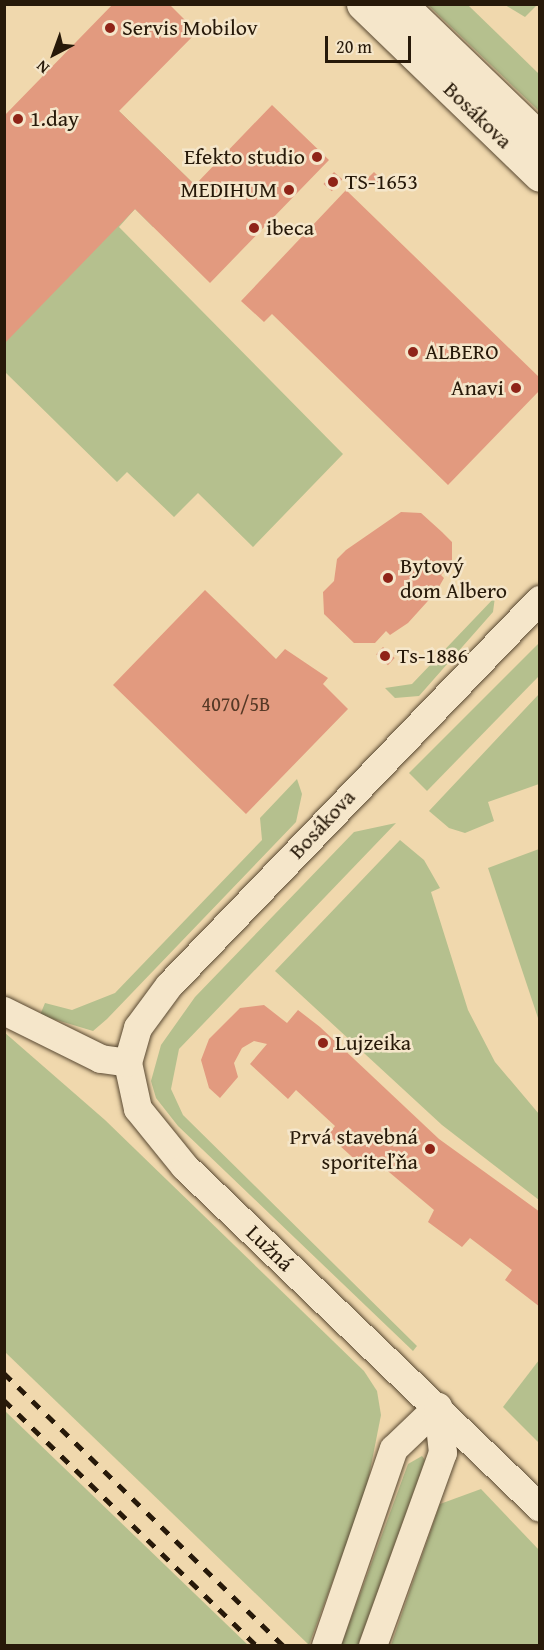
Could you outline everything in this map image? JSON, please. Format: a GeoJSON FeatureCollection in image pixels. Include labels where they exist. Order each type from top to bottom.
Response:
{"type":"FeatureCollection","features":[{"type":"Feature","properties":{"kind":"street","name":"Bosákova"},"geometry":{"type":"LineString","coordinates":[[363,4],[540,175]]}},
{"type":"Feature","properties":{"kind":"street","name":"Bosákova"},"geometry":{"type":"LineString","coordinates":[[400,4],[540,139]]}},
{"type":"Feature","properties":{"kind":"street","name":"Bosákova"},"geometry":{"type":"LineString","coordinates":[[128,1064],[138,1028],[169,986],[540,600]]}},
{"type":"Feature","properties":{"kind":"street"},"geometry":{"type":"LineString","coordinates":[[4,1011],[101,1059],[128,1064]]}},
{"type":"Feature","properties":{"kind":"street","name":"Lužná"},"geometry":{"type":"LineString","coordinates":[[128,1064],[138,1109],[174,1154],[540,1507]]}},
{"type":"Feature","properties":{"kind":"street"},"geometry":{"type":"LineString","coordinates":[[326,1646],[394,1449],[438,1407]]}},
{"type":"Feature","properties":{"kind":"street"},"geometry":{"type":"LineString","coordinates":[[373,1646],[443,1453],[438,1407]]}},
{"type":"Feature","properties":{"kind":"green space"},"geometry":{"type":"Polygon","coordinates":[[[428,5],[468,5],[539,74],[539,111],[428,5]]]}},
{"type":"Feature","properties":{"kind":"green space"},"geometry":{"type":"Polygon","coordinates":[[[505,5],[537,5],[525,17],[505,5]]]}},
{"type":"Feature","properties":{"kind":"green space"},"geometry":{"type":"Polygon","coordinates":[[[119,111],[195,185],[153,227],[135,209],[119,227],[343,454],[253,547],[198,493],[174,517],[127,472],[117,482],[5,372],[4,116],[78,154],[119,111]]]}},
{"type":"Feature","properties":{"kind":"green space"},"geometry":{"type":"Polygon","coordinates":[[[495,597],[493,612],[419,696],[395,698],[385,688],[412,684],[495,597]]]}},
{"type":"Feature","properties":{"kind":"green space"},"geometry":{"type":"Polygon","coordinates":[[[539,643],[539,676],[427,791],[409,773],[539,643]]]}},
{"type":"Feature","properties":{"kind":"green space"},"geometry":{"type":"Polygon","coordinates":[[[539,694],[539,784],[488,802],[494,821],[465,833],[449,828],[429,811],[539,694]]]}},
{"type":"Feature","properties":{"kind":"green space"},"geometry":{"type":"Polygon","coordinates":[[[297,779],[302,794],[296,822],[107,1019],[93,1031],[40,1015],[45,1003],[72,1010],[115,993],[262,840],[260,818],[297,779]]]}},
{"type":"Feature","properties":{"kind":"green space"},"geometry":{"type":"Polygon","coordinates":[[[396,823],[179,1049],[171,1089],[183,1115],[417,1346],[413,1351],[178,1126],[156,1098],[151,1081],[161,1045],[195,997],[354,832],[396,823]]]}},
{"type":"Feature","properties":{"kind":"green space"},"geometry":{"type":"Polygon","coordinates":[[[400,840],[424,860],[440,888],[431,892],[468,1010],[495,1062],[539,1114],[539,1200],[442,1125],[275,971],[400,840]]]}},
{"type":"Feature","properties":{"kind":"green space"},"geometry":{"type":"Polygon","coordinates":[[[539,849],[540,1017],[538,1018],[488,868],[539,849]]]}},
{"type":"Feature","properties":{"kind":"green space"},"geometry":{"type":"Polygon","coordinates":[[[4,1032],[105,1120],[364,1371],[377,1391],[381,1415],[366,1491],[309,1645],[5,1352],[4,1032]]]}},
{"type":"Feature","properties":{"kind":"green space"},"geometry":{"type":"Polygon","coordinates":[[[539,1360],[539,1443],[503,1407],[539,1360]]]}},
{"type":"Feature","properties":{"kind":"green space"},"geometry":{"type":"Polygon","coordinates":[[[5,1411],[248,1645],[5,1645],[5,1411]]]}},
{"type":"Feature","properties":{"kind":"green space"},"geometry":{"type":"Polygon","coordinates":[[[422,1456],[425,1460],[358,1645],[341,1646],[408,1464],[422,1456]]]}},
{"type":"Feature","properties":{"kind":"green space"},"geometry":{"type":"Polygon","coordinates":[[[481,1489],[539,1550],[539,1645],[391,1645],[440,1504],[481,1489]]]}},
{"type":"Feature","properties":{"kind":"building"},"geometry":{"type":"Polygon","coordinates":[[[113,4],[169,4],[197,32],[119,111],[195,185],[272,105],[329,160],[210,283],[135,209],[4,344],[4,116],[113,4]]]}},
{"type":"Feature","properties":{"kind":"building","name":"TS-1653"},"geometry":{"type":"Polygon","coordinates":[[[334,172],[342,179],[332,191],[324,184],[334,172]]]}},
{"type":"Feature","properties":{"kind":"building"},"geometry":{"type":"Polygon","coordinates":[[[374,172],[381,179],[374,186],[367,179],[374,172]]]}},
{"type":"Feature","properties":{"kind":"building","name":"ALBERO"},"geometry":{"type":"Polygon","coordinates":[[[346,190],[540,378],[540,390],[448,485],[272,314],[264,322],[241,301],[346,190]]]}},
{"type":"Feature","properties":{"kind":"building","name":"Bytový dom Albero"},"geometry":{"type":"Polygon","coordinates":[[[401,512],[421,513],[452,542],[452,563],[441,575],[444,578],[436,592],[408,623],[390,635],[386,631],[375,643],[354,643],[324,614],[323,592],[334,581],[337,559],[346,550],[401,512]]]}},
{"type":"Feature","properties":{"kind":"building"},"geometry":{"type":"Polygon","coordinates":[[[205,590],[276,659],[285,649],[328,678],[323,684],[348,709],[246,814],[113,685],[205,590]]]}},
{"type":"Feature","properties":{"kind":"building","name":"Ts-1886"},"geometry":{"type":"Polygon","coordinates":[[[383,647],[395,658],[388,665],[376,654],[383,647]]]}},
{"type":"Feature","properties":{"kind":"building"},"geometry":{"type":"Polygon","coordinates":[[[264,1005],[287,1023],[298,1010],[320,1027],[439,1139],[540,1212],[540,1307],[505,1280],[512,1270],[470,1238],[462,1247],[428,1222],[434,1210],[370,1156],[361,1165],[328,1135],[335,1126],[296,1090],[288,1099],[250,1064],[267,1044],[254,1041],[242,1048],[234,1063],[238,1077],[220,1098],[209,1088],[201,1060],[209,1039],[240,1008],[264,1005]]]}},
{"type":"Feature","properties":{"kind":"railway"},"geometry":{"type":"LineString","coordinates":[[4,1373],[284,1646]]}},
{"type":"Feature","properties":{"kind":"railway"},"geometry":{"type":"LineString","coordinates":[[4,1400],[257,1646]]}},
{"type":"Feature","properties":{"kind":"place","name":"Servis Mobilov"},"geometry":{"type":"Point","coordinates":[110,28]}},
{"type":"Feature","properties":{"kind":"place","name":"1.day"},"geometry":{"type":"Point","coordinates":[18,119]}},
{"type":"Feature","properties":{"kind":"place","name":"Efekto studio"},"geometry":{"type":"Point","coordinates":[317,157]}},
{"type":"Feature","properties":{"kind":"place","name":"TS-1653"},"geometry":{"type":"Point","coordinates":[333,182]}},
{"type":"Feature","properties":{"kind":"place","name":"MEDIHUM"},"geometry":{"type":"Point","coordinates":[289,190]}},
{"type":"Feature","properties":{"kind":"place","name":"ibeca"},"geometry":{"type":"Point","coordinates":[254,228]}},
{"type":"Feature","properties":{"kind":"place","name":"ALBERO"},"geometry":{"type":"Point","coordinates":[413,352]}},
{"type":"Feature","properties":{"kind":"place","name":"Anavi"},"geometry":{"type":"Point","coordinates":[516,388]}},
{"type":"Feature","properties":{"kind":"place","name":"Bytový dom Albero"},"geometry":{"type":"Point","coordinates":[388,578]}},
{"type":"Feature","properties":{"kind":"place","name":"Ts-1886"},"geometry":{"type":"Point","coordinates":[385,656]}},
{"type":"Feature","properties":{"kind":"place","name":"Lujzeika"},"geometry":{"type":"Point","coordinates":[323,1043]}},
{"type":"Feature","properties":{"kind":"place","name":"Prvá stavebná sporiteľňa"},"geometry":{"type":"Point","coordinates":[430,1149]}}]}
